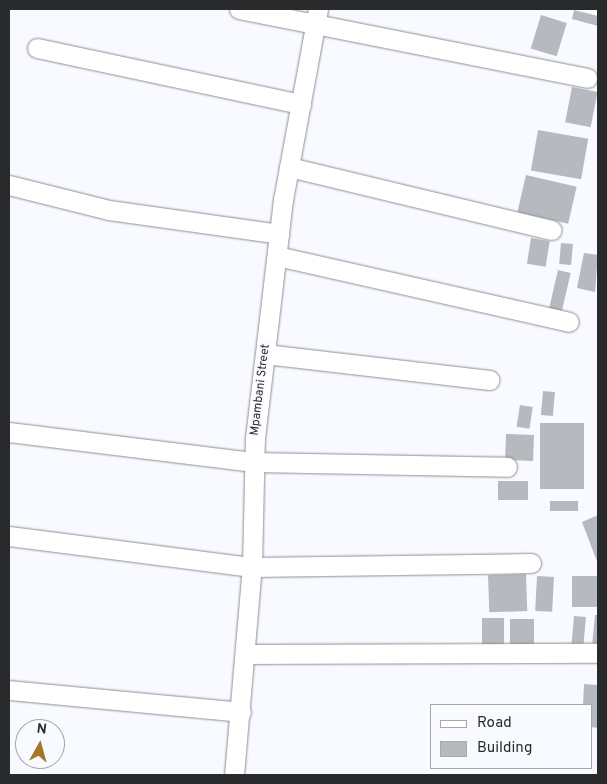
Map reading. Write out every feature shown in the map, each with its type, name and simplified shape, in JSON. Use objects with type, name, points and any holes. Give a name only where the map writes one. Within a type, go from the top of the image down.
[{"type":"street","points":[[239,9],[316,17],[587,78]]},
{"type":"street","name":"Mpambani Street","points":[[234,775],[246,654],[252,567],[254,462],[265,354],[279,234],[316,17]]},
{"type":"street","points":[[37,48],[301,104]]},
{"type":"street","points":[[290,167],[552,230]]},
{"type":"street","points":[[9,185],[108,210],[279,234]]},
{"type":"street","points":[[277,256],[569,322]]},
{"type":"street","points":[[265,354],[489,380]]},
{"type":"street","points":[[9,432],[254,462],[507,467]]},
{"type":"street","points":[[9,536],[252,567],[531,563]]},
{"type":"street","points":[[246,654],[598,653]]},
{"type":"street","points":[[9,690],[241,712]]},
{"type":"building","points":[[574,10],[598,16],[598,26],[572,19]]},
{"type":"building","points":[[541,15],[567,23],[557,56],[531,48]]},
{"type":"building","points":[[572,87],[598,92],[591,127],[565,122]]},
{"type":"building","points":[[538,130],[588,139],[581,179],[531,170]]},
{"type":"building","points":[[526,175],[577,187],[568,224],[517,212]]},
{"type":"building","points":[[531,238],[550,241],[546,267],[527,264]]},
{"type":"building","points":[[561,243],[573,244],[571,265],[559,264]]},
{"type":"building","points":[[584,253],[598,255],[595,292],[577,288]]},
{"type":"building","points":[[558,270],[571,273],[562,311],[549,308]]},
{"type":"building","points":[[543,391],[555,392],[553,416],[541,415]]},
{"type":"building","points":[[520,405],[533,407],[529,429],[517,427]]},
{"type":"building","points":[[540,423],[584,423],[584,489],[540,489]]},
{"type":"building","points":[[506,434],[534,435],[533,461],[505,460]]},
{"type":"building","points":[[498,481],[528,481],[528,500],[498,500]]},
{"type":"building","points":[[550,501],[578,501],[578,511],[550,511]]},
{"type":"building","points":[[598,515],[598,564],[582,522]]},
{"type":"building","points":[[526,574],[527,611],[489,612],[488,575]]},
{"type":"building","points":[[537,576],[554,577],[552,612],[535,611]]},
{"type":"building","points":[[572,576],[598,576],[598,607],[572,607]]},
{"type":"building","points":[[595,615],[598,615],[598,646],[592,646]]},
{"type":"building","points":[[574,616],[586,617],[583,647],[571,646]]},
{"type":"building","points":[[482,618],[504,618],[504,648],[482,648]]},
{"type":"building","points":[[510,619],[534,619],[534,644],[510,644]]},
{"type":"building","points":[[584,684],[598,685],[598,728],[592,727],[592,704],[583,704]]}]
